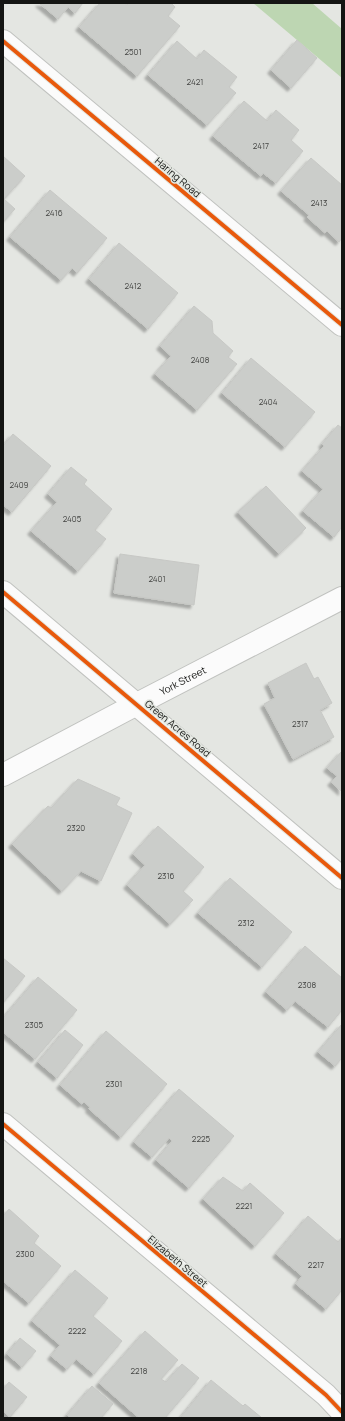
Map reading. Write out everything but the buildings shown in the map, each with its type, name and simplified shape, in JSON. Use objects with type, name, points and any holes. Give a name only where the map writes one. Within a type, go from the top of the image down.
[{"type":"street","name":"Haring Road","points":[[3,41],[342,325]]},
{"type":"street","name":"Green Acres Road","points":[[3,592],[342,878]]},
{"type":"street","name":"York Street","points":[[3,775],[342,598]]},
{"type":"street","name":"Elizabeth Street","points":[[3,1124],[326,1395],[342,1412]]},
{"type":"green space","points":[[253,3],[312,3],[342,29],[342,78]]},
{"type":"cycle path","points":[[3,41],[342,325]]},
{"type":"cycle path","points":[[3,592],[342,878]]},
{"type":"cycle path","points":[[3,1124],[326,1395],[342,1412]]}]
